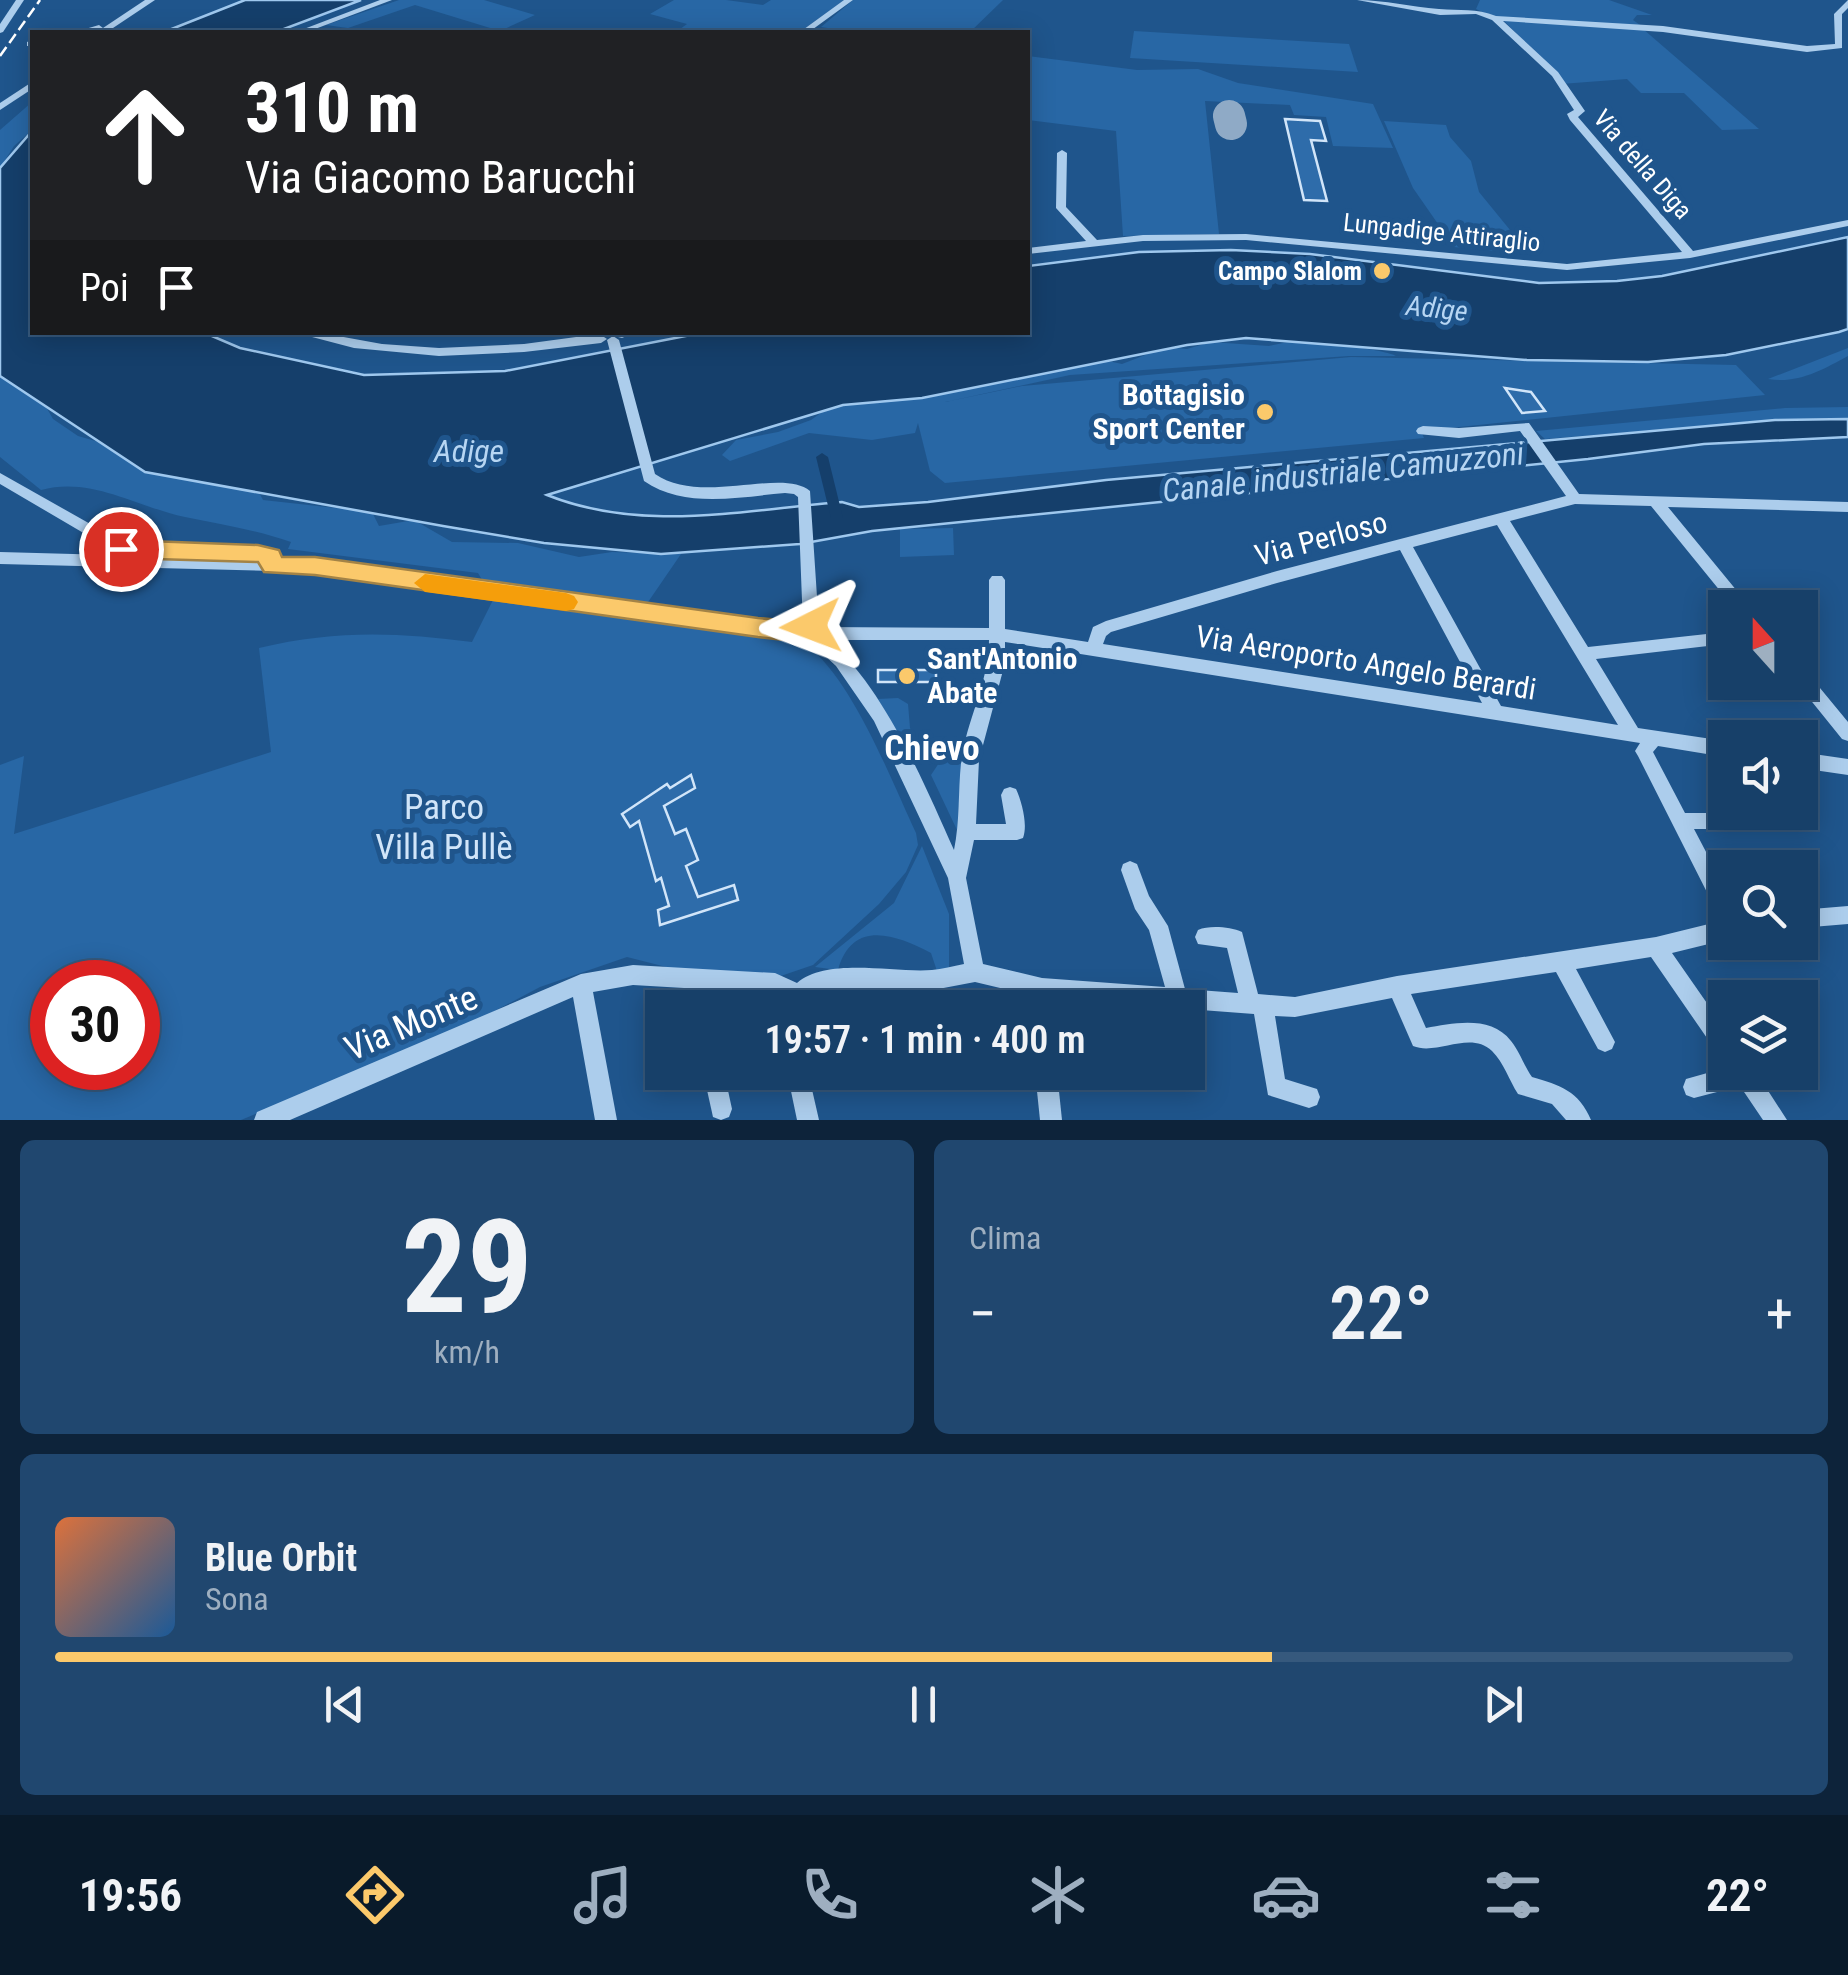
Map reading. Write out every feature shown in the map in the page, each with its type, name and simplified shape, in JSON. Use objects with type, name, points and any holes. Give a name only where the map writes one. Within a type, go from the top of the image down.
[{"type":"street","points":[[0,30],[20,0]]},
{"type":"street","points":[[103,30],[130,6],[128,0]]},
{"type":"street","points":[[103,30],[151,0]]},
{"type":"street","points":[[306,30],[388,0]]},
{"type":"street","points":[[807,30],[849,0]]},
{"type":"street","points":[[1361,0],[1440,12],[1477,11],[1495,18],[1663,29],[1807,49],[1839,46],[1838,14],[1848,4]]},
{"type":"street","name":"Via della Diga","points":[[1495,18],[1554,74],[1580,110],[1572,114],[1573,118],[1690,255]]},
{"type":"street","points":[[0,107],[30,86]]},
{"type":"street","points":[[1062,153],[1061,208],[1093,242]]},
{"type":"street","name":"Lungadige Attiraglio","points":[[1030,251],[1093,242],[1246,236],[1567,267],[1690,255],[1848,223]]},
{"type":"street","points":[[310,335],[419,352],[525,348],[613,336],[648,478],[666,489],[682,492],[798,489],[806,503],[811,633],[842,662],[880,716],[957,878],[975,972]]},
{"type":"street","points":[[1424,432],[1528,430],[1575,499]]},
{"type":"street","points":[[0,478],[121,549],[258,553],[271,556],[272,566]]},
{"type":"street","name":"Via Perloso","points":[[1093,649],[1099,632],[1106,627],[1277,577],[1575,499],[1848,507]]},
{"type":"street","points":[[1655,501],[1728,590]]},
{"type":"street","points":[[1501,519],[1633,734]]},
{"type":"street","points":[[1405,546],[1495,711]]},
{"type":"street","name":"Via Aeroporto Angelo Berardi","points":[[0,558],[315,566],[811,633],[998,634],[1708,746]]},
{"type":"street","points":[[957,878],[968,832],[970,760],[997,663],[996,580]]},
{"type":"street","points":[[1586,654],[1708,640]]},
{"type":"street","points":[[1818,698],[1848,734]]},
{"type":"street","points":[[1654,738],[1644,751],[1708,875]]},
{"type":"street","points":[[1818,763],[1848,767]]},
{"type":"street","points":[[968,832],[1017,832],[1010,796]]},
{"type":"street","points":[[1680,821],[1708,821]]},
{"type":"street","points":[[1130,870],[1142,902],[1158,926],[1176,990]]},
{"type":"street","points":[[1818,918],[1848,915]]},
{"type":"street","points":[[1205,1001],[1295,1007],[1397,986],[1656,947],[1708,934]]},
{"type":"street","points":[[1205,937],[1236,939],[1276,1086],[1309,1097]]},
{"type":"street","points":[[1656,947],[1708,1022]]},
{"type":"street","points":[[1561,961],[1604,1042]]},
{"type":"street","points":[[806,990],[812,982],[824,979],[934,980],[975,972],[1022,990]]},
{"type":"street","name":"Via Monte","points":[[265,1120],[582,984],[633,975],[775,983],[784,990]]},
{"type":"street","points":[[693,981],[695,990]]},
{"type":"street","points":[[582,984],[606,1120]]},
{"type":"street","points":[[1397,986],[1420,1039],[1474,1032],[1492,1038],[1503,1045],[1526,1086],[1558,1095],[1580,1120]]},
{"type":"street","points":[[1694,1088],[1708,1084]]},
{"type":"street","points":[[717,1090],[722,1109]]},
{"type":"street","points":[[801,1090],[808,1120]]},
{"type":"street","points":[[1048,1090],[1051,1120]]},
{"type":"street","points":[[1755,1090],[1776,1120]]},
{"type":"green space","points":[[399,0],[484,0],[535,15],[497,30],[415,5],[348,28],[326,25]]},
{"type":"green space","points":[[674,0],[763,5],[771,0],[844,0],[803,30],[679,30],[687,24],[650,14]]},
{"type":"green space","points":[[853,0],[1003,0],[972,30],[821,27]]},
{"type":"green space","points":[[1480,0],[1609,0],[1652,15],[1637,15],[1633,20],[1643,27],[1493,17],[1476,9]]},
{"type":"green space","points":[[1503,20],[1643,29],[1759,129],[1722,130],[1684,93],[1641,93],[1627,79],[1561,84],[1557,74]]},
{"type":"green space","points":[[1134,31],[1349,44],[1358,72],[1130,58]]},
{"type":"green space","points":[[1030,56],[1137,70],[1198,69],[1238,83],[1373,104],[1393,148],[1333,146],[1326,117],[1294,115],[1290,105],[1205,101],[1219,234],[1123,236],[1116,131],[1030,120]]},
{"type":"green space","points":[[30,104],[30,132],[14,146],[0,168],[0,130]]},
{"type":"green space","points":[[1384,121],[1446,125],[1450,137],[1471,161],[1479,192],[1519,241],[1539,255],[1454,247],[1413,188]]},
{"type":"green space","name":"Bottagisio Sport Center","points":[[1297,340],[1396,356],[1349,356],[1070,375],[945,402],[1022,386],[1351,357],[1736,365],[1765,395],[1421,431],[1424,438],[945,483],[930,471],[918,423],[915,433],[872,440],[809,433],[730,461],[722,455],[736,440],[778,432],[811,420],[825,410],[876,398],[920,399],[1090,357],[1122,364],[1166,347],[1187,349],[1211,342],[1269,346]]},
{"type":"green space","points":[[1848,348],[1848,356],[1810,375],[1768,379]]},
{"type":"green space","points":[[0,364],[37,391],[53,419],[78,436],[256,487],[263,500],[372,512],[379,526],[414,520],[452,542],[518,543],[579,557],[612,552],[681,554],[646,605],[484,583],[478,573],[288,549],[291,542],[167,512],[114,494],[78,487],[41,490],[0,457]]},
{"type":"green space","points":[[1848,407],[1848,419],[1775,420],[1545,439],[1536,431],[1785,408]]},
{"type":"green space","points":[[953,528],[954,555],[900,557],[900,529]]},
{"type":"green space","name":"Parco Villa Pullè","points":[[493,600],[777,634],[803,643],[823,660],[855,706],[916,833],[918,845],[906,872],[879,904],[813,965],[772,979],[686,972],[627,957],[540,987],[470,1024],[241,1120],[0,1120],[0,765],[24,756],[14,834],[271,752],[259,648],[365,634],[472,642]]},
{"type":"green space","points":[[898,698],[908,704],[910,728],[917,743],[942,746],[926,765],[913,762],[878,699]]},
{"type":"green space","points":[[958,743],[963,753],[957,830],[931,775],[951,745]]},
{"type":"green space","points":[[922,846],[949,914],[949,972],[937,971],[931,953],[903,940],[876,935],[853,943],[838,970],[815,967],[894,903]]},
{"type":"water","points":[[245,0],[361,0],[281,30],[169,30]]},
{"type":"water","name":"Adige","points":[[30,133],[30,335],[210,335],[240,348],[364,375],[505,371],[691,335],[1030,335],[1030,266],[1139,252],[1231,250],[1310,254],[1539,283],[1662,276],[1848,237],[1848,329],[1839,332],[1726,355],[1648,362],[1527,360],[1246,338],[1187,345],[922,398],[843,405],[547,495],[619,513],[693,516],[842,502],[859,507],[928,502],[1106,480],[1775,420],[1848,419],[1848,437],[1704,444],[872,531],[800,544],[661,554],[544,543],[145,472],[0,376],[0,168]]},
{"type":"building","points":[[1285,119],[1320,121],[1326,141],[1311,140],[1327,201],[1304,200]]},
{"type":"building","points":[[1505,388],[1531,392],[1545,411],[1522,413]]},
{"type":"building","name":"Sant'Antonio Abate","points":[[878,670],[936,670],[936,682],[878,682]]},
{"type":"building","points":[[691,775],[695,788],[664,806],[675,834],[686,829],[698,860],[686,866],[698,897],[734,885],[738,900],[660,925],[658,910],[669,906],[661,878],[656,881],[639,821],[630,827],[622,814],[667,784],[670,788]]},
{"type":"waterway","name":"Canale industriale Camuzzoni","points":[[822,457],[837,518]]},
{"type":"taxiway","points":[[1229,116],[1231,124]]},
{"type":"railway","points":[[0,56],[40,0]]},
{"type":"slow traffic","points":[[425,583],[566,602]]},
{"type":"place","name":"Campo Slalom","points":[[1382,271]]},
{"type":"place","name":"Bottagisio Sport Center","points":[[1265,412]]},
{"type":"place","name":"Sant'Antonio Abate","points":[[907,676]]},
{"type":"district","name":"Chievo","points":[[932,748]]},
{"type":"route","points":[[121,549],[258,553],[271,556],[272,566],[315,566],[758,628],[811,633],[811,626]]}]
